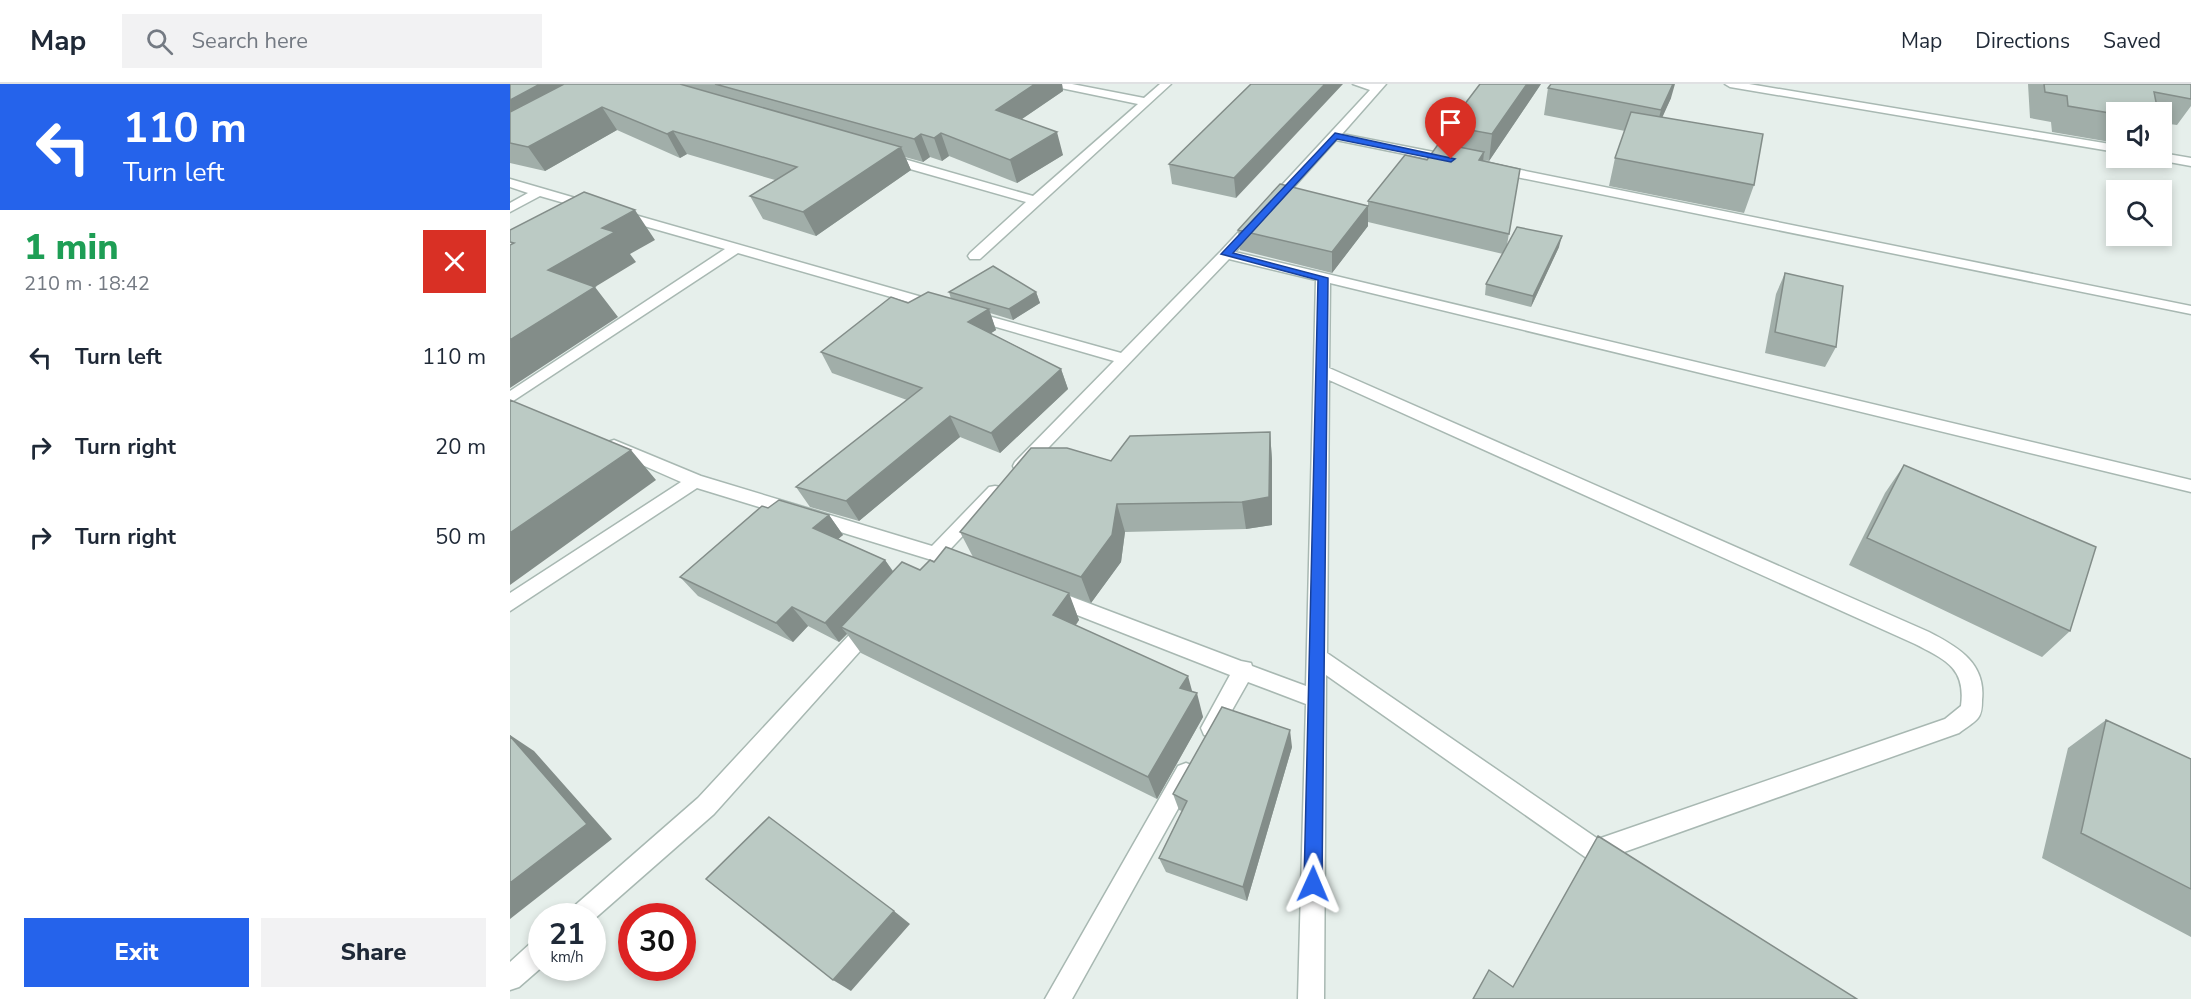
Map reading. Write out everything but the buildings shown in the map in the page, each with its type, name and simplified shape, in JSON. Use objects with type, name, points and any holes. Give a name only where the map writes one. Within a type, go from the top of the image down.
[{"type":"street","points":[[1056,84],[1146,102]]},
{"type":"street","points":[[975,256],[1166,84]]},
{"type":"street","points":[[1358,84],[1379,86]]},
{"type":"street","points":[[1730,84],[2106,147]]},
{"type":"street","points":[[1817,98],[1820,84]]},
{"type":"street","points":[[920,571],[1226,254],[1379,86]]},
{"type":"street","points":[[1335,136],[1464,162]]},
{"type":"street","points":[[877,156],[1035,201]]},
{"type":"street","points":[[2172,159],[2191,162]]},
{"type":"street","points":[[1488,167],[2191,310]]},
{"type":"street","points":[[510,183],[1125,359]]},
{"type":"street","points":[[510,208],[539,192]]},
{"type":"street","points":[[514,401],[736,248]]},
{"type":"street","points":[[1226,254],[2191,486]]},
{"type":"street","points":[[1311,999],[1323,278]]},
{"type":"street","points":[[1322,371],[1922,638],[1943,649],[1966,666],[1975,690],[1971,711],[1952,726],[1596,851]]},
{"type":"street","points":[[597,438],[695,481],[957,562]]},
{"type":"street","points":[[510,603],[695,481]]},
{"type":"street","points":[[1034,591],[1244,669],[1316,699]]},
{"type":"street","points":[[595,903],[706,806],[888,606]]},
{"type":"street","points":[[1317,657],[1596,851],[1626,869]]},
{"type":"street","points":[[1058,999],[1244,669]]},
{"type":"street","points":[[510,978],[528,962]]},
{"type":"route","points":[[1313,884],[1323,278],[1226,254],[1335,136],[1451,159]]}]
